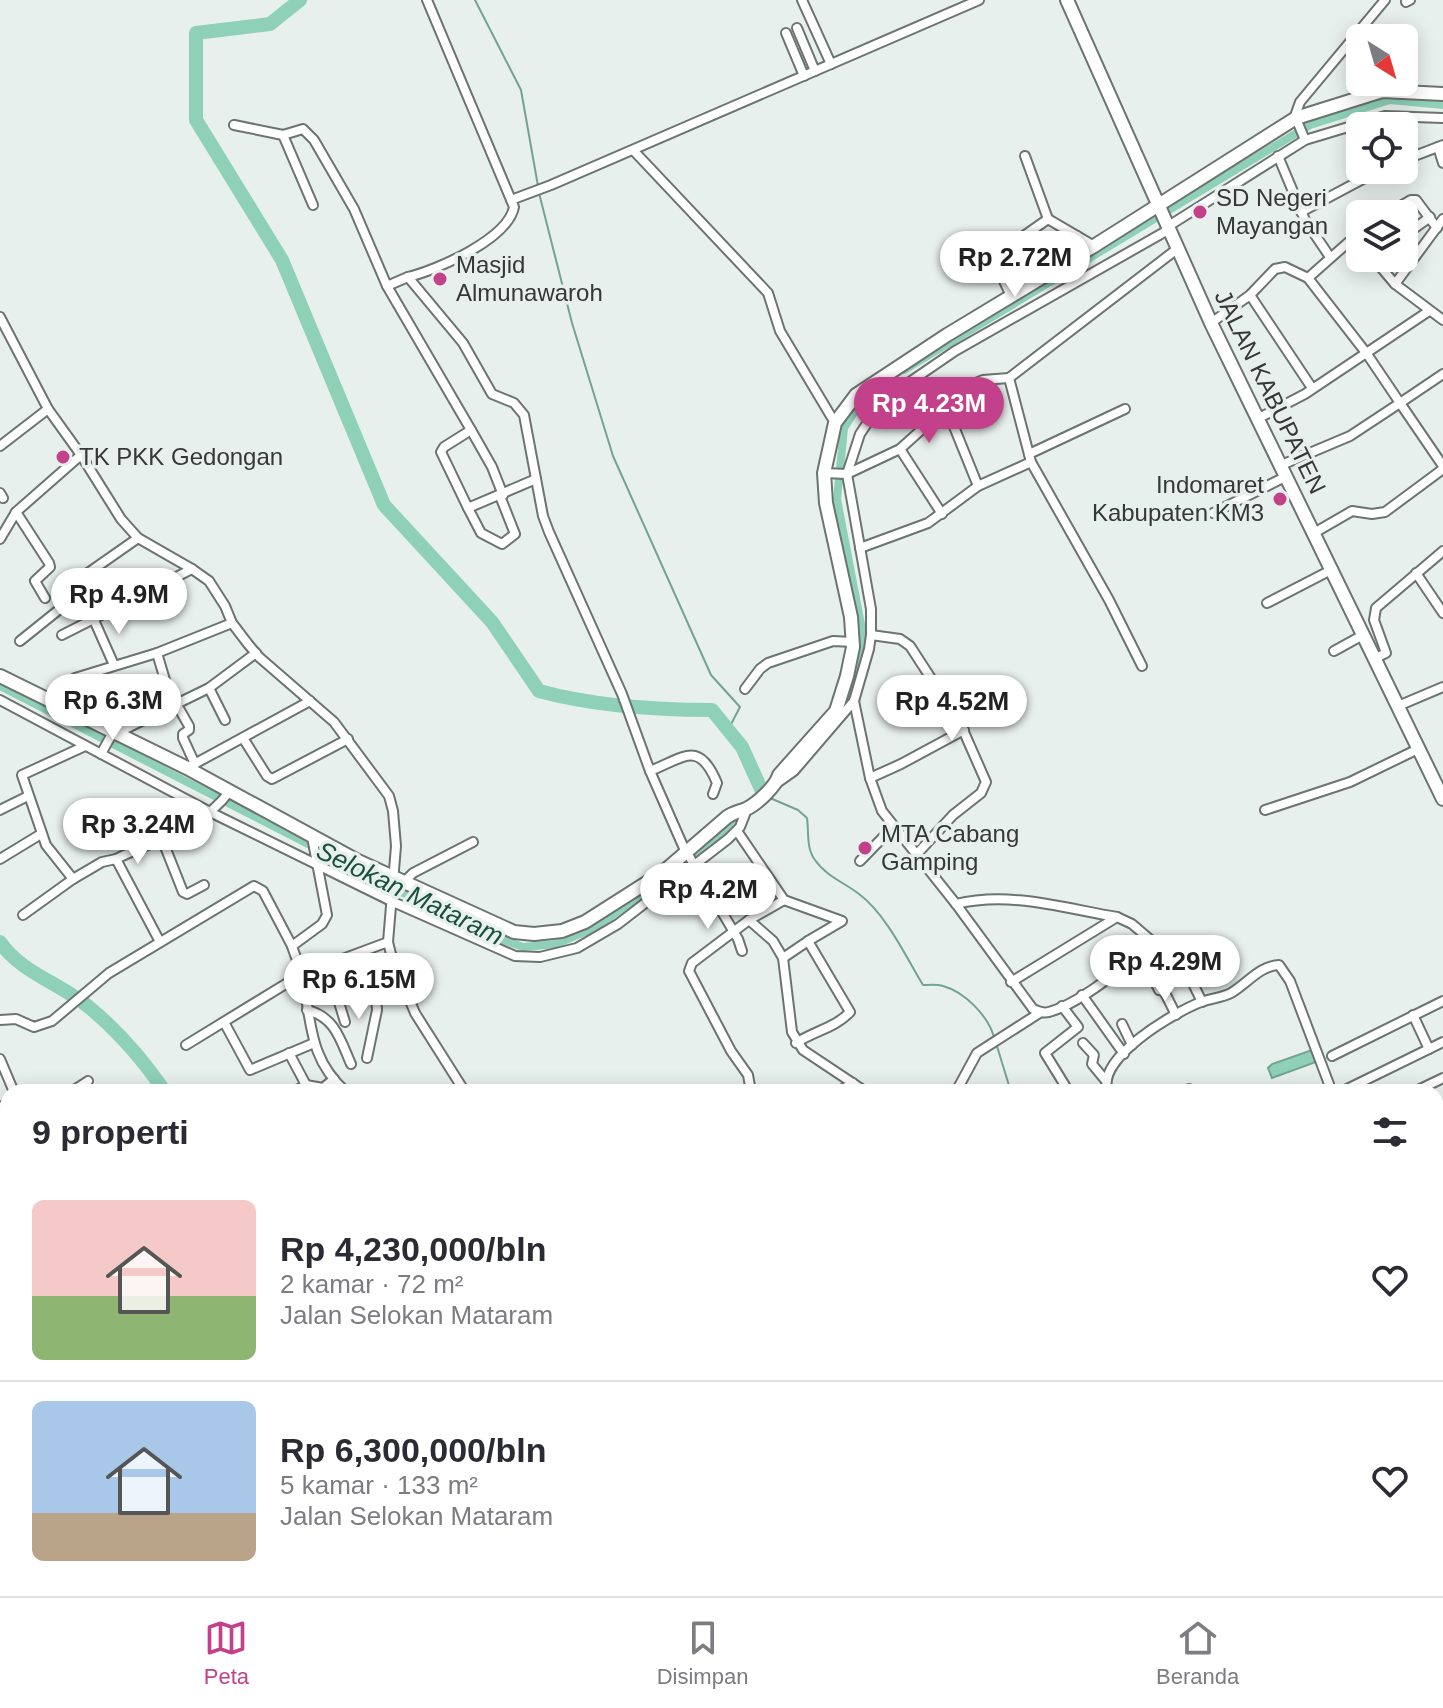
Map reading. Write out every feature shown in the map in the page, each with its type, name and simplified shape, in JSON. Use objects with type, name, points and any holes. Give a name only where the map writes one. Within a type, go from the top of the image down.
[{"type":"street","points":[[387,286],[439,267],[493,235],[512,214],[514,207],[427,0]]},
{"type":"street","points":[[802,0],[831,64]]},
{"type":"street","points":[[511,200],[979,0]]},
{"type":"street","name":"JALAN KABUPATEN","points":[[1067,0],[1211,323],[1443,799]]},
{"type":"street","points":[[1304,138],[1297,121],[1296,110],[1300,102],[1385,0]]},
{"type":"street","points":[[797,28],[815,71]]},
{"type":"street","points":[[786,33],[804,76]]},
{"type":"street","points":[[835,423],[864,387],[1297,121],[1382,91],[1443,94]]},
{"type":"street","points":[[1153,942],[1082,995],[1050,1012],[1033,1009],[956,904],[882,811],[870,778],[854,701],[859,647],[826,503],[835,473],[882,401],[955,351],[1167,228],[1304,138],[1385,116],[1443,118]]},
{"type":"street","points":[[234,125],[283,135],[303,129],[314,140],[354,209],[387,286],[471,430],[492,467],[515,534],[502,544],[481,533],[441,452],[471,430]]},
{"type":"street","points":[[283,135],[313,205]]},
{"type":"street","points":[[1418,155],[1440,146],[1443,163]]},
{"type":"street","points":[[0,700],[316,862],[503,952],[524,957],[567,953],[602,935],[737,831],[749,807],[777,781],[836,711],[859,647],[871,635],[871,609],[860,548],[835,473],[835,423],[780,331],[768,293],[633,150]]},
{"type":"street","points":[[1025,156],[1048,219],[1094,246]]},
{"type":"street","points":[[1278,156],[1301,212],[1330,257]]},
{"type":"street","points":[[1301,212],[1354,184]]},
{"type":"street","points":[[1418,202],[1437,228]]},
{"type":"street","points":[[1418,226],[1430,217]]},
{"type":"street","points":[[1008,247],[1048,219]]},
{"type":"street","points":[[1395,284],[1443,219]]},
{"type":"street","points":[[1011,296],[1004,281],[1007,269],[1077,236]]},
{"type":"street","points":[[1308,278],[1346,246]]},
{"type":"street","points":[[835,473],[900,449],[920,431],[942,397],[993,377],[1009,378],[1177,249]]},
{"type":"street","points":[[1211,323],[1250,295],[1275,269],[1285,267],[1308,278],[1367,354],[1443,468],[1385,512],[1352,511],[1314,533]]},
{"type":"street","points":[[1385,272],[1395,284],[1443,320]]},
{"type":"street","points":[[408,277],[463,343],[490,392],[496,398],[514,403],[524,415],[543,516],[549,532],[622,694],[650,771],[688,854],[742,951]]},
{"type":"street","points":[[1250,295],[1312,388]]},
{"type":"street","points":[[1257,419],[1367,354],[1429,311]]},
{"type":"street","points":[[0,317],[48,409],[121,519],[138,538],[192,569],[212,585],[232,623],[256,653],[334,722],[389,796],[395,827],[397,880],[391,898],[388,942],[398,978],[415,1013],[460,1084]]},
{"type":"street","points":[[1213,513],[1350,436],[1443,374]]},
{"type":"street","points":[[1009,378],[1030,458],[1103,588],[1142,666]]},
{"type":"street","points":[[942,397],[978,486]]},
{"type":"street","points":[[0,446],[48,409]]},
{"type":"street","points":[[860,548],[908,531],[942,514],[978,486],[1125,409]]},
{"type":"street","points":[[900,449],[942,514]]},
{"type":"street","points":[[0,539],[16,512],[81,455]]},
{"type":"street","points":[[468,508],[536,479]]},
{"type":"street","points":[[16,512],[49,563],[50,567],[35,581],[45,598]]},
{"type":"street","points":[[20,641],[81,592],[78,580],[138,538]]},
{"type":"street","points":[[1374,659],[1386,653],[1374,620],[1376,608],[1443,551]]},
{"type":"street","points":[[62,635],[192,569]]},
{"type":"street","points":[[1267,603],[1333,569]]},
{"type":"street","points":[[1416,573],[1443,613]]},
{"type":"street","points":[[94,620],[114,665]]},
{"type":"street","points":[[47,699],[75,678],[157,653],[232,623]]},
{"type":"street","points":[[871,635],[900,639],[909,644],[964,730],[985,777],[985,787],[978,797],[953,815],[916,855]]},
{"type":"street","points":[[1334,651],[1363,635]]},
{"type":"street","points":[[745,689],[760,669],[775,659],[833,641],[859,647]]},
{"type":"street","points":[[157,653],[175,706],[189,726],[183,738],[191,766]]},
{"type":"street","points":[[102,752],[114,734],[209,688],[256,653]]},
{"type":"street","points":[[0,676],[114,734],[191,766],[227,795],[312,840],[514,932],[549,932],[569,929],[585,922],[688,854],[732,813],[749,807]]},
{"type":"street","points":[[1398,706],[1443,687]]},
{"type":"street","points":[[209,688],[225,720]]},
{"type":"street","points":[[191,766],[310,701]]},
{"type":"street","points":[[777,781],[794,771],[854,701]]},
{"type":"street","points":[[870,778],[964,730]]},
{"type":"street","points":[[243,738],[272,779],[348,739]]},
{"type":"street","points":[[73,879],[50,852],[41,834],[22,775],[85,746]]},
{"type":"street","points":[[1265,810],[1336,788],[1418,749]]},
{"type":"street","points":[[650,771],[689,756],[703,758],[708,762],[717,783],[713,794]]},
{"type":"street","points":[[23,915],[102,862],[162,839],[214,811],[227,795]]},
{"type":"street","points":[[0,810],[28,796]]},
{"type":"street","points":[[860,861],[893,827]]},
{"type":"street","points":[[737,831],[784,900],[842,921],[783,958]]},
{"type":"street","points":[[0,859],[41,834]]},
{"type":"street","points":[[162,839],[183,892],[187,894],[204,885]]},
{"type":"street","points":[[292,946],[322,924],[327,915],[312,840]]},
{"type":"street","points":[[397,880],[473,842]]},
{"type":"street","points":[[116,859],[160,942]]},
{"type":"street","points":[[0,1020],[16,1019],[34,1027],[43,1026],[109,973],[254,886],[263,891],[292,946],[302,974],[314,1043],[320,1060],[338,1084]]},
{"type":"street","points":[[956,904],[985,899],[1017,899],[1117,917],[1132,924],[1182,961],[1202,1002]]},
{"type":"street","points":[[750,1084],[748,1075],[731,1051],[689,971],[692,963],[733,930],[784,900]]},
{"type":"street","points":[[1011,982],[1117,917]]},
{"type":"street","points":[[749,920],[773,941],[783,958],[796,1043],[853,1083]]},
{"type":"street","points":[[796,1043],[850,1012],[808,941]]},
{"type":"street","points":[[186,1045],[302,974],[388,942]]},
{"type":"street","points":[[1136,956],[1148,968],[1159,990],[1164,991],[1176,1015]]},
{"type":"street","points":[[327,963],[345,1022]]},
{"type":"street","points":[[1107,1084],[1110,1070],[1148,1031],[1202,1002],[1229,994],[1264,968],[1279,965],[1290,981],[1329,1084]]},
{"type":"street","points":[[338,997],[398,978]]},
{"type":"street","points":[[367,1058],[377,1010],[375,985]]},
{"type":"street","points":[[1082,995],[1124,1054]]},
{"type":"street","points":[[1332,1056],[1443,1001]]},
{"type":"street","points":[[1062,1006],[1078,1027],[1045,1053],[1064,1084]]},
{"type":"street","points":[[307,1010],[325,1016],[351,1064]]},
{"type":"street","points":[[960,1084],[972,1059],[989,1043],[1041,1012]]},
{"type":"street","points":[[1413,1015],[1429,1049]]},
{"type":"street","points":[[224,1022],[250,1070],[314,1043]]},
{"type":"street","points":[[1122,1024],[1132,1045]]},
{"type":"street","points":[[1357,1084],[1443,1042]]},
{"type":"street","points":[[1083,1043],[1094,1055],[1092,1064],[1103,1084]]},
{"type":"street","points":[[289,1053],[305,1084]]},
{"type":"street","points":[[0,1059],[11,1084]]},
{"type":"street","points":[[328,1084],[334,1079]]},
{"type":"street","points":[[83,1084],[88,1081]]},
{"type":"shaded area","points":[[1312,1050],[1316,1062],[1272,1078],[1268,1068],[1272,1064]]},
{"type":"waterway","points":[[300,0],[270,24],[196,33],[196,120],[282,260],[384,505],[492,622],[539,691],[624,706],[712,710],[742,747],[762,791]]},
{"type":"waterway","points":[[475,0],[521,90],[538,186]]},
{"type":"waterway","name":"Selokan Mataram","points":[[904,370],[1310,125],[1390,100],[1443,105]]},
{"type":"waterway","points":[[539,193],[572,323],[613,456],[711,675],[740,707],[728,730]]},
{"type":"waterway","name":"Selokan Mataram","points":[[841,709],[854,679],[863,635],[837,499],[844,428],[860,403],[882,383]]},
{"type":"waterway","name":"Selokan Mataram","points":[[0,686],[417,900],[523,947],[556,944],[594,928],[701,853],[737,815]]},
{"type":"waterway","points":[[770,798],[798,810],[807,818],[809,845],[819,866],[859,894],[878,913],[923,985],[943,986],[967,999],[987,1021],[994,1037]]},
{"type":"waterway","points":[[0,942],[19,962],[101,1017],[159,1084]]},
{"type":"waterway","points":[[996,1043],[1009,1084]]},
{"type":"place","name":"SD Negeri Mayangan","points":[[1200,212]]},
{"type":"place","name":"Masjid Almunawaroh","points":[[440,279]]},
{"type":"place","name":"TK PKK Gedongan","points":[[63,457]]},
{"type":"place","name":"Indomaret Kabupaten KM3","points":[[1280,499]]},
{"type":"place","name":"MTA Cabang Gamping","points":[[865,848]]}]
